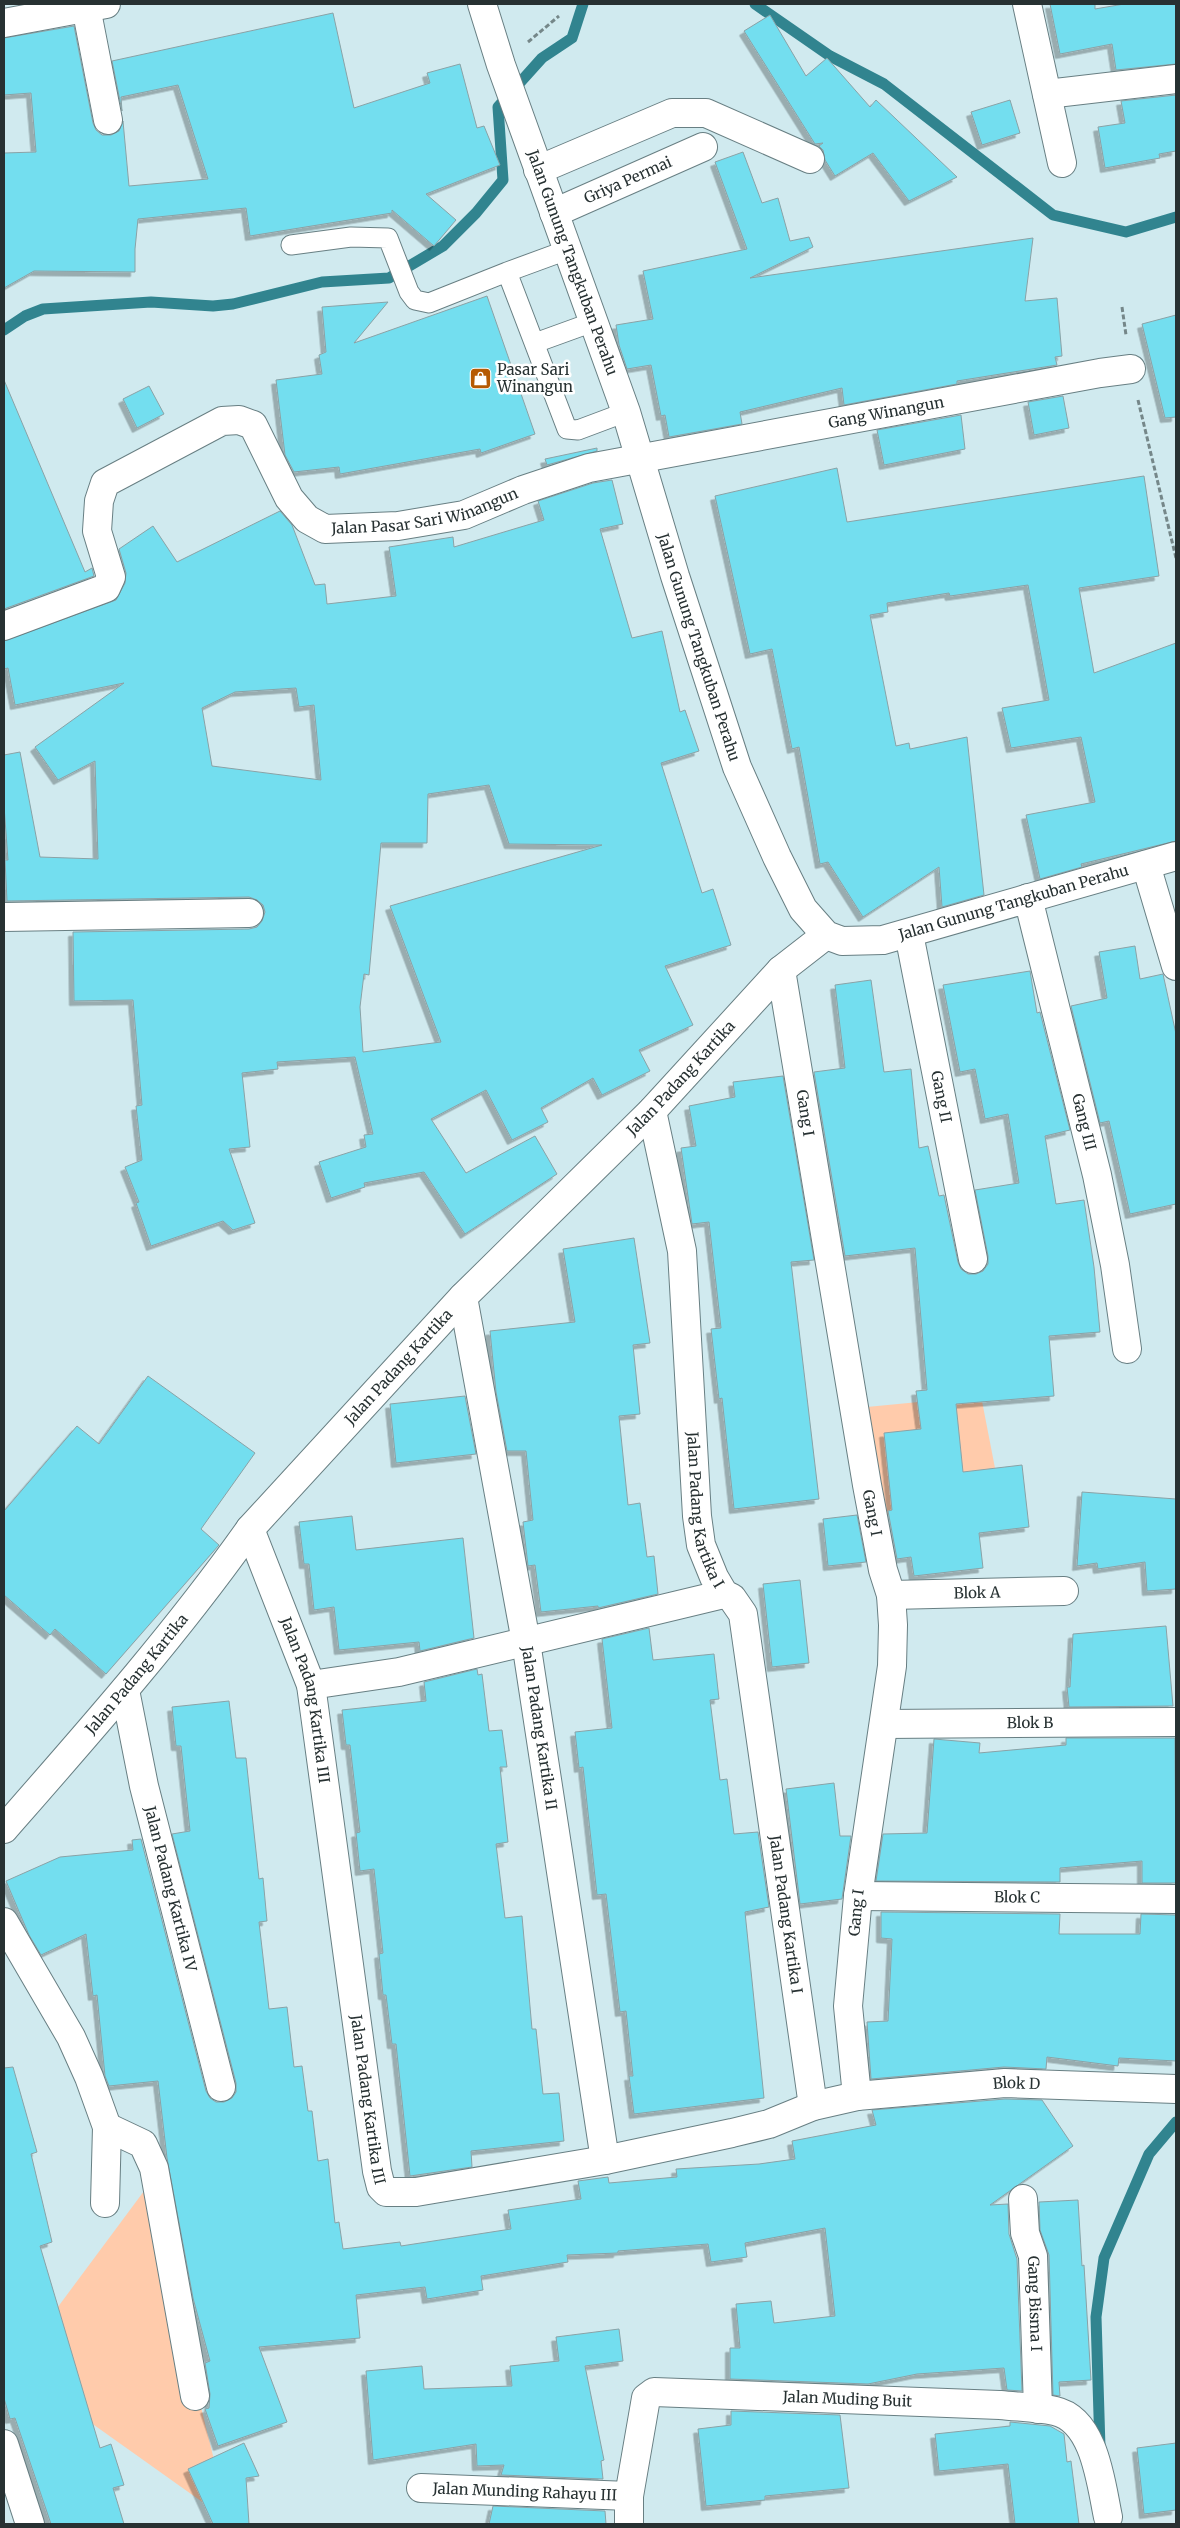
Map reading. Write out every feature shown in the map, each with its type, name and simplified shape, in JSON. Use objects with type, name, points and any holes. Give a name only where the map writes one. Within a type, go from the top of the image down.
[{"type":"street","name":"Jalan Gunung Tangkuban Perahu","points":[[482,4],[526,136],[626,412],[675,576],[737,767],[777,857],[803,909],[826,935],[842,940],[883,940],[1176,856]]},
{"type":"street","points":[[1027,4],[1062,164]]},
{"type":"street","points":[[4,23],[96,6],[108,120]]},
{"type":"street","points":[[1047,94],[1176,79]]},
{"type":"street","points":[[538,170],[672,112],[706,113],[810,159]]},
{"type":"street","name":"Griya Permai","points":[[554,213],[703,147]]},
{"type":"street","name":"Gang Winangun","points":[[641,460],[1100,373],[1131,369]]},
{"type":"street","name":"Jalan Pasar Sari Winangun","points":[[4,626],[106,588],[110,577],[97,531],[99,501],[105,483],[222,421],[240,420],[254,425],[289,498],[307,519],[325,529],[398,526],[464,515],[523,490],[590,468],[641,460]]},
{"type":"street","points":[[1146,865],[1176,966]]},
{"type":"street","name":"Gang III","points":[[1028,898],[1097,1175],[1115,1265],[1127,1349]]},
{"type":"street","points":[[4,917],[249,913]]},
{"type":"street","name":"Gang II","points":[[909,934],[974,1259]]},
{"type":"street","name":"Jalan Padang Kartika","points":[[4,1829],[125,1690],[225,1564],[250,1529],[463,1297],[652,1111],[781,970],[826,935]]},
{"type":"street","name":"Gang I","points":[[781,970],[867,1485],[883,1570],[891,1595],[892,1666],[858,1896],[848,2006],[857,2096]]},
{"type":"street","name":"Jalan Padang Kartika I","points":[[652,1111],[682,1251],[696,1516],[701,1545],[714,1577],[724,1594],[732,1598],[743,1614],[814,2106]]},
{"type":"street","name":"Jalan Padang Kartika II","points":[[463,1297],[526,1642],[605,2160]]},
{"type":"street","name":"Jalan Padang Kartika III","points":[[250,1529],[311,1685],[376,2162],[381,2187],[386,2192],[416,2192],[605,2160],[769,2124],[814,2106],[857,2096]]},
{"type":"street","name":"Blok A","points":[[891,1595],[1064,1591]]},
{"type":"street","points":[[311,1685],[399,1672],[724,1594]]},
{"type":"street","name":"Jalan Padang Kartika IV","points":[[125,1690],[144,1786],[221,2086]]},
{"type":"street","name":"Blok B","points":[[884,1724],[1176,1722]]},
{"type":"street","name":"Blok C","points":[[858,1896],[1176,1899]]},
{"type":"street","points":[[4,1922],[71,2037],[108,2127],[105,2203]]},
{"type":"street","name":"Blok D","points":[[857,2096],[1005,2083],[1176,2089]]},
{"type":"street","points":[[108,2127],[143,2144],[154,2168],[194,2396]]},
{"type":"street","name":"Gang Bisma I","points":[[1023,2200],[1025,2233],[1033,2256],[1038,2409]]},
{"type":"street","name":"Jalan Muding Buit","points":[[629,2524],[629,2496],[646,2398],[654,2392],[1000,2405],[1056,2411],[1072,2421],[1087,2438],[1096,2463],[1108,2517]]},
{"type":"street","points":[[4,2444],[30,2524]]},
{"type":"street","name":"Jalan Munding Rahayu III","points":[[421,2488],[629,2496]]},
{"type":"lane","points":[[291,246],[351,238],[383,237],[391,242],[409,292],[416,300],[429,303],[567,250]]},
{"type":"lane","points":[[507,272],[567,429],[578,430],[626,412]]},
{"type":"lane","points":[[535,343],[593,322]]},
{"type":"path","points":[[1122,307],[1131,369],[1176,558]]},
{"type":"shaded area","points":[[981,1396],[1001,1499],[872,1517],[846,1409]]},
{"type":"shaded area","points":[[147,2187],[229,2521],[80,2415],[46,2323]]},
{"type":"building","points":[[1050,4],[1095,4],[1095,9],[1124,4],[1176,4],[1176,64],[1116,70],[1112,44],[1060,54]]},
{"type":"building","points":[[333,13],[354,108],[430,83],[427,73],[460,64],[477,128],[484,126],[500,165],[426,194],[456,220],[434,246],[392,210],[392,213],[250,236],[246,208],[138,219],[135,272],[34,271],[4,288],[4,153],[36,152],[31,93],[4,95],[4,38],[74,26],[96,130],[102,135],[111,135],[119,131],[123,121],[129,186],[208,179],[178,85],[121,97],[122,111],[112,61]]},
{"type":"building","points":[[770,15],[806,76],[827,58],[870,107],[876,100],[957,177],[909,201],[873,153],[835,176],[825,160],[823,150],[819,146],[823,143],[815,144],[744,31]]},
{"type":"building","points":[[1176,95],[1176,151],[1159,154],[1160,158],[1105,168],[1098,127],[1125,123],[1121,101]]},
{"type":"building","points":[[1010,100],[1020,133],[982,145],[971,112]]},
{"type":"building","points":[[743,152],[762,203],[778,198],[790,241],[809,237],[813,247],[750,278],[1033,238],[1025,301],[1057,298],[1062,356],[1055,357],[1057,365],[957,381],[957,384],[844,405],[842,388],[740,412],[742,424],[669,437],[665,415],[661,416],[651,365],[627,369],[619,345],[616,325],[653,319],[643,271],[747,249],[715,162]]},
{"type":"building","points":[[487,296],[535,434],[481,453],[480,449],[340,474],[339,467],[294,472],[285,455],[276,380],[322,374],[319,355],[326,352],[322,307],[388,302],[354,343]]},
{"type":"building","points":[[1176,315],[1176,417],[1165,418],[1142,324]]},
{"type":"building","points":[[4,380],[85,572],[92,568],[94,576],[4,609]]},
{"type":"building","points":[[149,386],[164,414],[137,428],[123,399]]},
{"type":"building","points":[[1063,396],[1069,428],[1034,435],[1028,402]]},
{"type":"building","points":[[961,415],[965,449],[884,465],[877,430]]},
{"type":"building","points":[[597,448],[597,451],[547,465],[545,459]]},
{"type":"building","points":[[837,468],[847,522],[1144,476],[1159,576],[1079,588],[1094,673],[1176,643],[1176,841],[1081,864],[1082,867],[1040,879],[1026,815],[1095,802],[1081,737],[1011,748],[1002,708],[1049,700],[1028,585],[950,596],[949,593],[887,603],[888,612],[870,615],[896,746],[909,743],[910,749],[967,737],[984,895],[942,907],[939,867],[863,917],[828,862],[820,864],[799,747],[792,749],[772,649],[750,654],[715,496]]},
{"type":"building","points":[[612,480],[623,524],[600,529],[632,638],[662,631],[680,712],[685,710],[699,751],[661,763],[702,893],[713,889],[731,945],[665,966],[693,1025],[639,1050],[650,1071],[602,1095],[593,1078],[541,1108],[548,1122],[512,1140],[486,1090],[431,1119],[466,1173],[535,1136],[557,1174],[465,1234],[424,1172],[364,1183],[365,1187],[331,1198],[319,1162],[366,1147],[364,1135],[373,1134],[355,1057],[277,1062],[278,1069],[242,1073],[250,1147],[229,1149],[255,1223],[233,1230],[223,1221],[151,1246],[136,1203],[139,1202],[125,1167],[142,1160],[136,1106],[142,1105],[133,1000],[74,1001],[73,932],[249,929],[257,927],[262,921],[265,912],[263,905],[249,897],[7,901],[5,860],[8,860],[4,806],[4,755],[20,752],[40,857],[98,859],[95,761],[58,780],[35,747],[124,683],[15,705],[8,668],[4,669],[4,641],[116,600],[125,583],[126,573],[119,549],[153,526],[177,562],[280,511],[292,525],[315,585],[325,584],[327,604],[396,596],[389,547],[453,537],[454,547],[544,520],[538,501],[593,483]],"holes":[[[296,688],[299,707],[314,705],[321,780],[212,766],[202,708],[235,692]],[[489,785],[509,844],[602,845],[390,906],[441,1042],[363,1052],[360,1007],[364,974],[369,975],[381,843],[427,843],[428,794]]]},
{"type":"building","points":[[1135,946],[1140,979],[1163,974],[1176,1034],[1176,1204],[1130,1214],[1109,1121],[1100,1123],[1071,1006],[1107,998],[1099,952]]},
{"type":"building","points":[[1030,971],[1037,1013],[1040,1012],[1070,1130],[1045,1136],[1056,1204],[1084,1200],[1094,1267],[1100,1332],[1049,1336],[1054,1396],[956,1404],[963,1472],[1022,1465],[1029,1527],[979,1533],[983,1568],[914,1576],[911,1557],[897,1559],[888,1511],[892,1510],[884,1433],[921,1429],[916,1391],[927,1390],[915,1248],[845,1256],[814,1072],[845,1068],[835,985],[871,980],[884,1072],[911,1069],[919,1148],[928,1146],[939,1196],[944,1195],[958,1262],[961,1269],[968,1274],[976,1274],[983,1271],[988,1264],[988,1256],[975,1190],[1019,1183],[1008,1114],[985,1119],[975,1069],[960,1072],[943,985]]},
{"type":"building","points":[[783,1076],[814,1260],[791,1262],[819,1499],[734,1509],[722,1398],[719,1399],[711,1329],[721,1328],[709,1222],[692,1224],[681,1148],[696,1146],[689,1106],[735,1097],[733,1082]]},
{"type":"building","points":[[634,1238],[650,1343],[633,1345],[640,1414],[619,1416],[628,1505],[640,1503],[647,1557],[654,1556],[658,1594],[598,1608],[598,1606],[541,1612],[535,1565],[528,1566],[523,1522],[533,1520],[526,1451],[507,1451],[496,1392],[490,1331],[575,1322],[563,1249]]},
{"type":"building","points":[[148,1376],[255,1453],[201,1529],[219,1545],[106,1674],[55,1629],[50,1635],[4,1595],[4,1511],[77,1426],[99,1444]]},
{"type":"building","points":[[465,1396],[476,1454],[396,1463],[390,1404]]},
{"type":"building","points":[[1082,1492],[1176,1499],[1176,1589],[1147,1591],[1145,1562],[1098,1569],[1097,1563],[1077,1566]]},
{"type":"building","points":[[857,1515],[866,1562],[828,1566],[823,1519]]},
{"type":"building","points":[[352,1516],[356,1550],[463,1538],[474,1638],[420,1651],[419,1642],[339,1650],[334,1607],[314,1610],[309,1564],[304,1564],[299,1522]]},
{"type":"building","points":[[800,1580],[809,1663],[772,1667],[763,1584]]},
{"type":"building","points":[[1166,1626],[1173,1706],[1069,1707],[1067,1687],[1070,1687],[1073,1634]]},
{"type":"building","points":[[649,1628],[653,1660],[714,1654],[719,1699],[710,1700],[720,1780],[727,1779],[734,1834],[758,1832],[769,1907],[745,1912],[764,2098],[634,2114],[629,2076],[633,2076],[626,2011],[620,2012],[606,1894],[597,1895],[583,1767],[579,1768],[575,1732],[612,1728],[602,1639]]},
{"type":"building","points":[[477,1669],[478,1675],[482,1674],[489,1731],[502,1730],[507,1767],[500,1767],[508,1842],[496,1844],[505,1918],[522,1916],[532,2029],[536,2029],[543,2094],[559,2093],[564,2141],[471,2151],[472,2167],[410,2176],[396,2044],[392,2044],[386,1995],[383,1995],[379,1954],[383,1953],[374,1869],[360,1871],[356,1833],[360,1832],[350,1745],[346,1745],[342,1710],[426,1701],[424,1682]]},
{"type":"building","points":[[229,1701],[236,1758],[246,1758],[259,1879],[263,1878],[267,1921],[259,1922],[269,2009],[287,2007],[294,2067],[302,2066],[308,2111],[312,2111],[318,2161],[328,2159],[335,2223],[339,2222],[343,2249],[400,2242],[401,2246],[511,2229],[508,2210],[581,2199],[578,2181],[608,2177],[609,2183],[677,2177],[676,2169],[759,2164],[795,2159],[792,2141],[876,2125],[872,2110],[1005,2099],[1042,2100],[1073,2146],[990,2205],[1008,2204],[1009,2234],[1017,2259],[1022,2391],[1007,2390],[1004,2368],[917,2374],[868,2384],[730,2379],[730,2348],[740,2348],[736,2304],[771,2301],[774,2323],[835,2316],[825,2228],[745,2243],[747,2257],[711,2262],[708,2244],[618,2251],[618,2253],[567,2255],[568,2262],[481,2276],[483,2290],[427,2299],[425,2287],[356,2295],[360,2338],[259,2347],[287,2422],[218,2446],[205,2409],[209,2408],[210,2394],[205,2363],[210,2361],[193,2298],[167,2158],[158,2081],[109,2086],[105,2076],[97,1995],[93,1996],[86,1934],[41,1955],[29,1935],[6,1881],[60,1857],[133,1850],[132,1840],[141,1839],[206,2091],[210,2098],[216,2102],[224,2102],[232,2098],[236,2092],[236,2083],[172,1834],[190,1831],[181,1746],[176,1746],[172,1707]]},
{"type":"building","points":[[1066,1738],[1175,1738],[1176,1883],[1142,1883],[1142,1861],[1060,1868],[1060,1882],[876,1881],[883,1834],[927,1833],[934,1739],[980,1743],[979,1753],[1066,1745]]},
{"type":"building","points":[[834,1783],[840,1836],[851,1836],[842,1899],[800,1904],[786,1789]]},
{"type":"building","points":[[881,1912],[1060,1914],[1059,1934],[1140,1934],[1141,1914],[1176,1915],[1176,2061],[1119,2058],[1118,2066],[1047,2057],[1046,2069],[1004,2067],[871,2079],[867,2022],[888,2021],[892,1939],[881,1938]]},
{"type":"building","points":[[13,2067],[37,2152],[31,2154],[52,2242],[40,2246],[100,2448],[111,2444],[124,2485],[113,2488],[124,2524],[51,2524],[15,2418],[10,2419],[4,2398],[4,2068]]},
{"type":"building","points":[[1078,2200],[1091,2380],[1059,2382],[1060,2396],[1053,2395],[1049,2255],[1040,2230],[1039,2202]]},
{"type":"building","points":[[619,2329],[623,2361],[585,2366],[604,2460],[601,2461],[603,2479],[501,2475],[504,2465],[477,2466],[476,2444],[373,2460],[366,2371],[422,2366],[424,2389],[512,2386],[510,2366],[559,2361],[556,2337]]},
{"type":"building","points":[[731,2411],[840,2415],[849,2488],[765,2496],[765,2500],[706,2506],[698,2429],[731,2425]]},
{"type":"building","points":[[1010,2422],[1050,2426],[1064,2434],[1067,2462],[1071,2461],[1079,2524],[1015,2524],[1008,2464],[939,2471],[935,2434],[1010,2426]]},
{"type":"building","points":[[244,2443],[259,2476],[246,2478],[249,2524],[213,2524],[188,2469]]},
{"type":"building","points":[[1176,2443],[1176,2510],[1144,2514],[1137,2448]]},
{"type":"building","points":[[493,2506],[605,2511],[606,2524],[489,2524]]},
{"type":"waterway","points":[[4,330],[25,316],[43,309],[151,302],[213,306],[233,304],[322,282],[389,278],[443,246],[476,213],[503,180],[498,107],[542,58],[572,38],[583,4]]},
{"type":"waterway","points":[[755,4],[830,56],[884,84],[1053,215],[1126,232],[1176,217]]},
{"type":"waterway","points":[[1100,2448],[1096,2317],[1104,2258],[1149,2154],[1176,2122]]},
{"type":"place","name":"Pasar Sari Winangun","points":[[481,379]]}]
